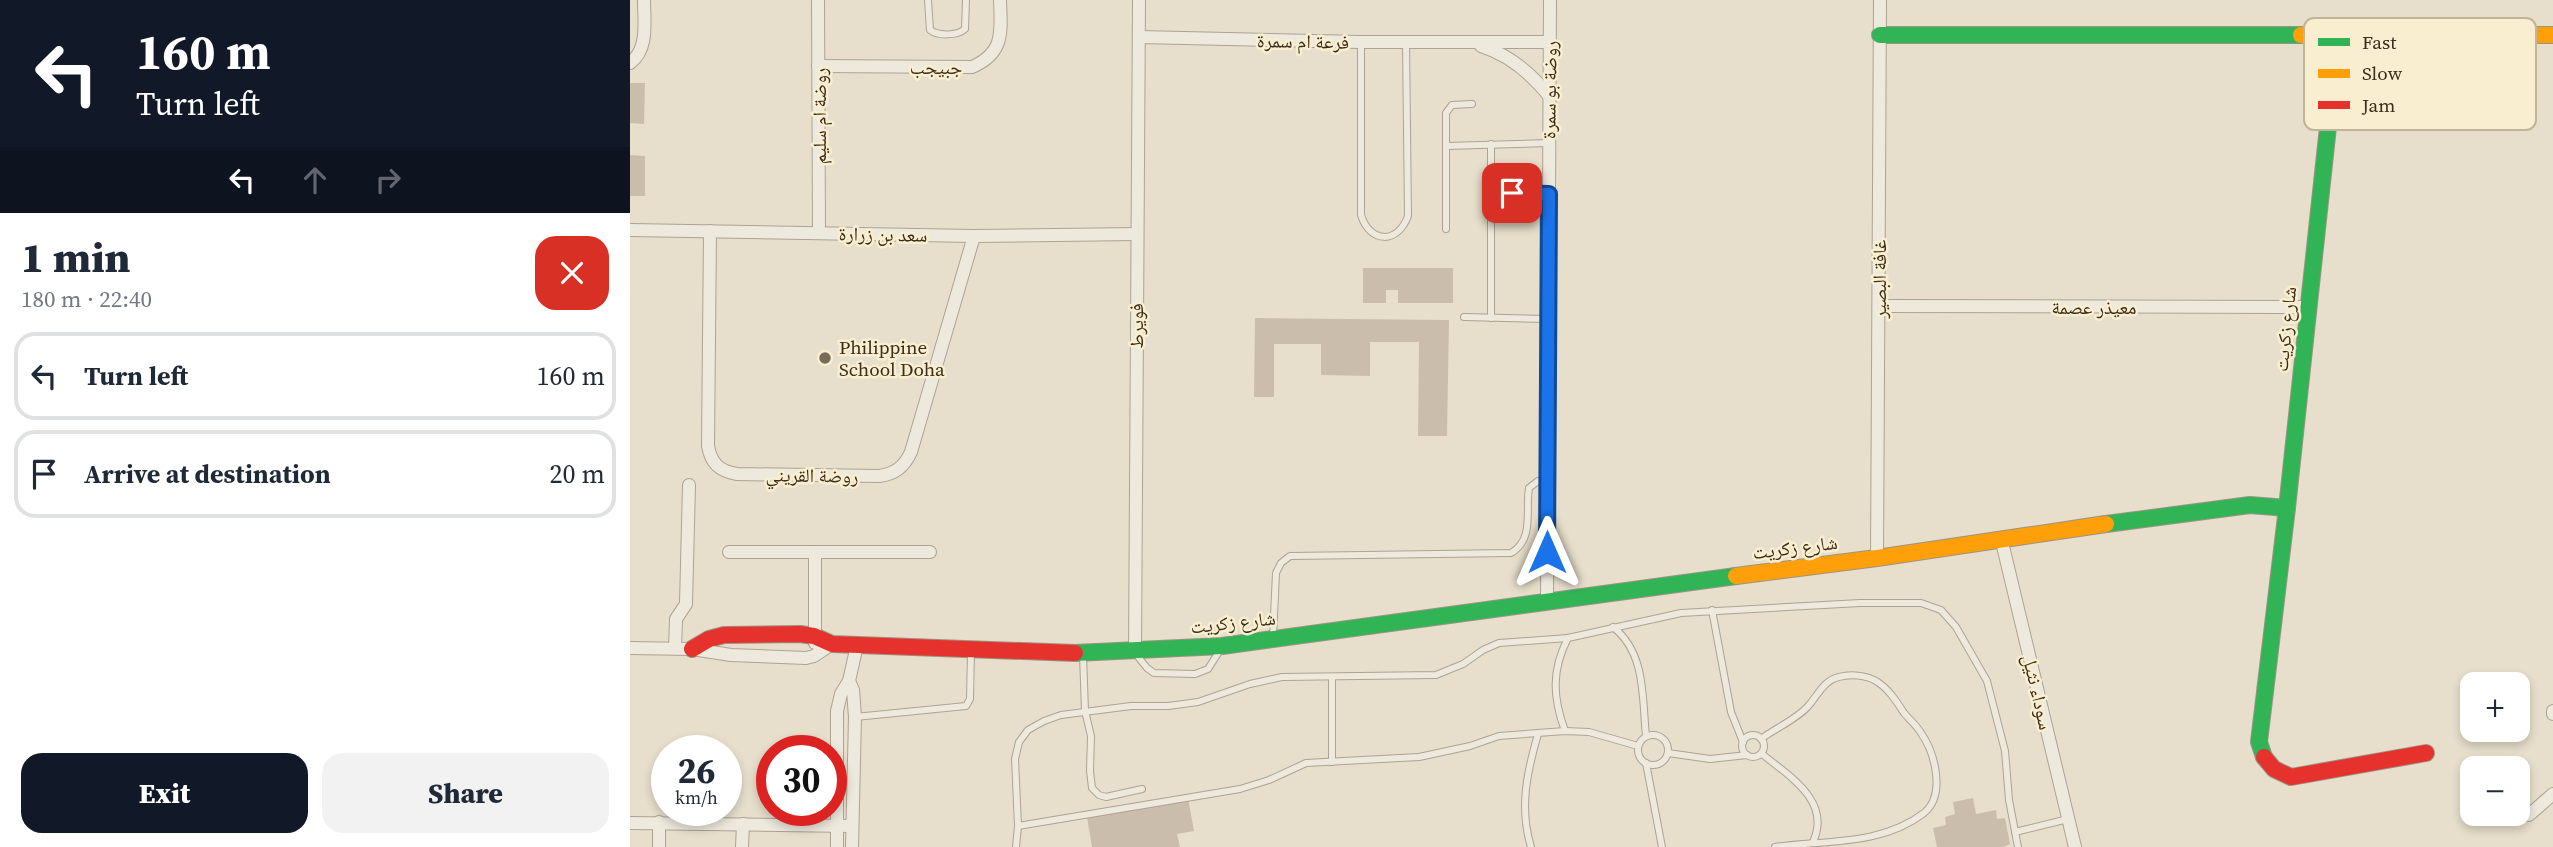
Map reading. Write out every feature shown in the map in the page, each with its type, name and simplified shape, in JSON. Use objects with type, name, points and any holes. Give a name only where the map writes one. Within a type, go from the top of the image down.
[{"type":"street","points":[[630,63],[640,53],[643,42],[644,0]]},
{"type":"street","name":"روضة ام سليم","points":[[818,0],[819,233]]},
{"type":"street","name":"جبيجب","points":[[818,66],[972,67],[984,62],[994,52],[1000,40],[1000,0]]},
{"type":"street","name":"فويرط","points":[[1135,652],[1139,0]]},
{"type":"street","name":"روضة بو سمرة","points":[[1547,600],[1550,0]]},
{"type":"street","name":"غافة البصير","points":[[1877,558],[1880,0]]},
{"type":"street","points":[[1880,35],[2304,34]]},
{"type":"street","name":"فرعة ام سمرة","points":[[1139,37],[1361,42],[1550,42]]},
{"type":"street","name":"فرعة ام سمرة","points":[[1467,41],[1514,61],[1535,77],[1550,97]]},
{"type":"street","name":"شارع زكريت","points":[[692,649],[709,639],[724,635],[800,634],[814,636],[832,644],[971,650],[1083,653],[1222,646],[2250,505],[2287,509],[2327,130]]},
{"type":"street","name":"سعد بن زرارة","points":[[630,230],[974,236],[1137,234]]},
{"type":"street","name":"روضة القريني","points":[[710,231],[708,446],[713,463],[720,469],[737,474],[878,476],[895,472],[902,467],[911,452],[974,236]]},
{"type":"street","name":"معيذر عصمة","points":[[1879,306],[2308,307]]},
{"type":"street","points":[[675,648],[676,619],[686,604],[690,485]]},
{"type":"street","points":[[2287,509],[2259,733],[2264,759],[2283,775],[2301,777],[2426,753]]},
{"type":"street","name":"سوداء نثيل","points":[[2001,538],[2075,847]]},
{"type":"street","points":[[729,552],[930,551]]},
{"type":"street","points":[[814,656],[816,552]]},
{"type":"street","points":[[814,656],[832,644]]},
{"type":"street","points":[[837,735],[837,711],[841,694],[849,681],[857,645]]},
{"type":"street","name":"شارع زكريت","points":[[630,648],[692,649],[730,655],[814,656]]},
{"type":"street","points":[[849,681],[853,690],[855,717],[852,847]]},
{"type":"street","points":[[2530,814],[2553,794]]},
{"type":"street","points":[[630,823],[651,822]]},
{"type":"street","points":[[741,847],[743,824],[756,824]]},
{"type":"street","points":[[659,826],[659,847]]},
{"type":"street","points":[[837,826],[837,847]]},
{"type":"street","points":[[847,826],[852,826]]},
{"type":"lane","points":[[928,0],[930,30],[937,34],[957,34],[965,29],[966,0]]},
{"type":"lane","points":[[1361,42],[1362,215],[1364,225],[1370,232],[1389,237],[1398,233],[1408,216],[1406,42]]},
{"type":"lane","points":[[1446,229],[1447,110],[1452,105],[1472,104]]},
{"type":"lane","points":[[1446,146],[1549,143]]},
{"type":"lane","points":[[1491,144],[1491,318]]},
{"type":"lane","points":[[1491,193],[1549,194]]},
{"type":"lane","points":[[1464,317],[1548,319]]},
{"type":"lane","points":[[1273,640],[1276,573],[1285,559],[1295,555],[1511,553],[1520,546],[1527,534],[1529,488],[1538,481],[1547,481]]},
{"type":"lane","points":[[1016,847],[1018,826],[1014,759],[1019,742],[1028,730],[1044,721],[1085,711],[1198,702],[1251,684],[1282,677],[1436,675],[1463,664],[1499,643],[1568,638],[1681,613],[1860,603],[1921,603],[1941,610],[1956,627],[1987,681],[2005,751],[2009,800],[2018,847]]},
{"type":"lane","points":[[1712,610],[1731,712],[1747,755]]},
{"type":"lane","points":[[1613,627],[1624,636],[1638,660],[1646,736],[1638,746],[1640,759],[1646,764],[1662,847]]},
{"type":"lane","points":[[1565,731],[1556,706],[1555,681],[1568,638]]},
{"type":"lane","points":[[1135,652],[1154,673],[1195,674],[1208,669],[1222,646]]},
{"type":"lane","points":[[855,717],[966,706],[970,702],[971,650]]},
{"type":"lane","points":[[1083,653],[1085,711],[1091,736],[1092,788],[1099,795],[1107,797],[1142,789]]},
{"type":"lane","points":[[1761,739],[1807,709],[1828,681],[1849,676],[1876,681],[1920,731],[1929,747],[1936,792],[1931,805],[1924,813],[1874,838],[1775,847]]},
{"type":"lane","points":[[1332,677],[1332,762]]},
{"type":"lane","points":[[1018,826],[1240,789],[1269,780],[1306,763],[1419,757],[1470,746],[1488,738],[1565,731],[1589,732],[1638,746]]},
{"type":"lane","points":[[1531,847],[1524,813],[1526,782],[1538,734]]},
{"type":"lane","points":[[1668,754],[1710,759],[1747,755],[1756,757],[1762,754],[1764,747],[1761,739],[1752,735],[1743,742]]},
{"type":"lane","points":[[1646,736],[1660,736],[1665,740],[1668,754]]},
{"type":"lane","points":[[1646,764],[1659,764],[1668,754]]},
{"type":"lane","points":[[1762,754],[1811,796],[1818,819],[1818,832],[1813,842]]},
{"type":"lane","points":[[2015,832],[2068,819]]},
{"type":"building","points":[[630,83],[645,83],[644,124],[630,123]]},
{"type":"building","points":[[630,155],[645,156],[645,196],[630,196]]},
{"type":"building","points":[[1363,268],[1453,268],[1453,303],[1398,303],[1398,290],[1386,290],[1386,303],[1363,303]]},
{"type":"building","points":[[1255,318],[1449,320],[1447,436],[1418,436],[1419,342],[1370,342],[1370,376],[1321,375],[1321,344],[1274,344],[1274,397],[1254,397]]},
{"type":"building","points":[[1188,798],[1194,831],[1177,834],[1180,847],[1092,847],[1087,817]]},
{"type":"building","points":[[1973,798],[1976,814],[1996,810],[1997,819],[2005,818],[2010,844],[2004,847],[1937,847],[1933,828],[1946,825],[1945,817],[1955,814],[1953,802]]},
{"type":"traffic: fast","points":[[1880,35],[2301,35]]},
{"type":"traffic: fast","points":[[2264,757],[2259,742],[2328,130]]},
{"type":"traffic: fast","points":[[2106,524],[2250,505],[2287,508]]},
{"type":"traffic: fast","points":[[1075,653],[1222,646],[1736,576]]},
{"type":"traffic: slow","points":[[2536,35],[2553,35]]},
{"type":"traffic: slow","points":[[1736,576],[2106,524]]},
{"type":"traffic: jam","points":[[692,649],[709,639],[724,635],[800,634],[814,636],[832,644],[1075,653]]},
{"type":"traffic: jam","points":[[2264,757],[2274,769],[2291,777],[2426,753]]},
{"type":"place","name":"Philippine School Doha","points":[[825,358]]},
{"type":"route","points":[[1512,193],[1549,194],[1547,552]]}]
